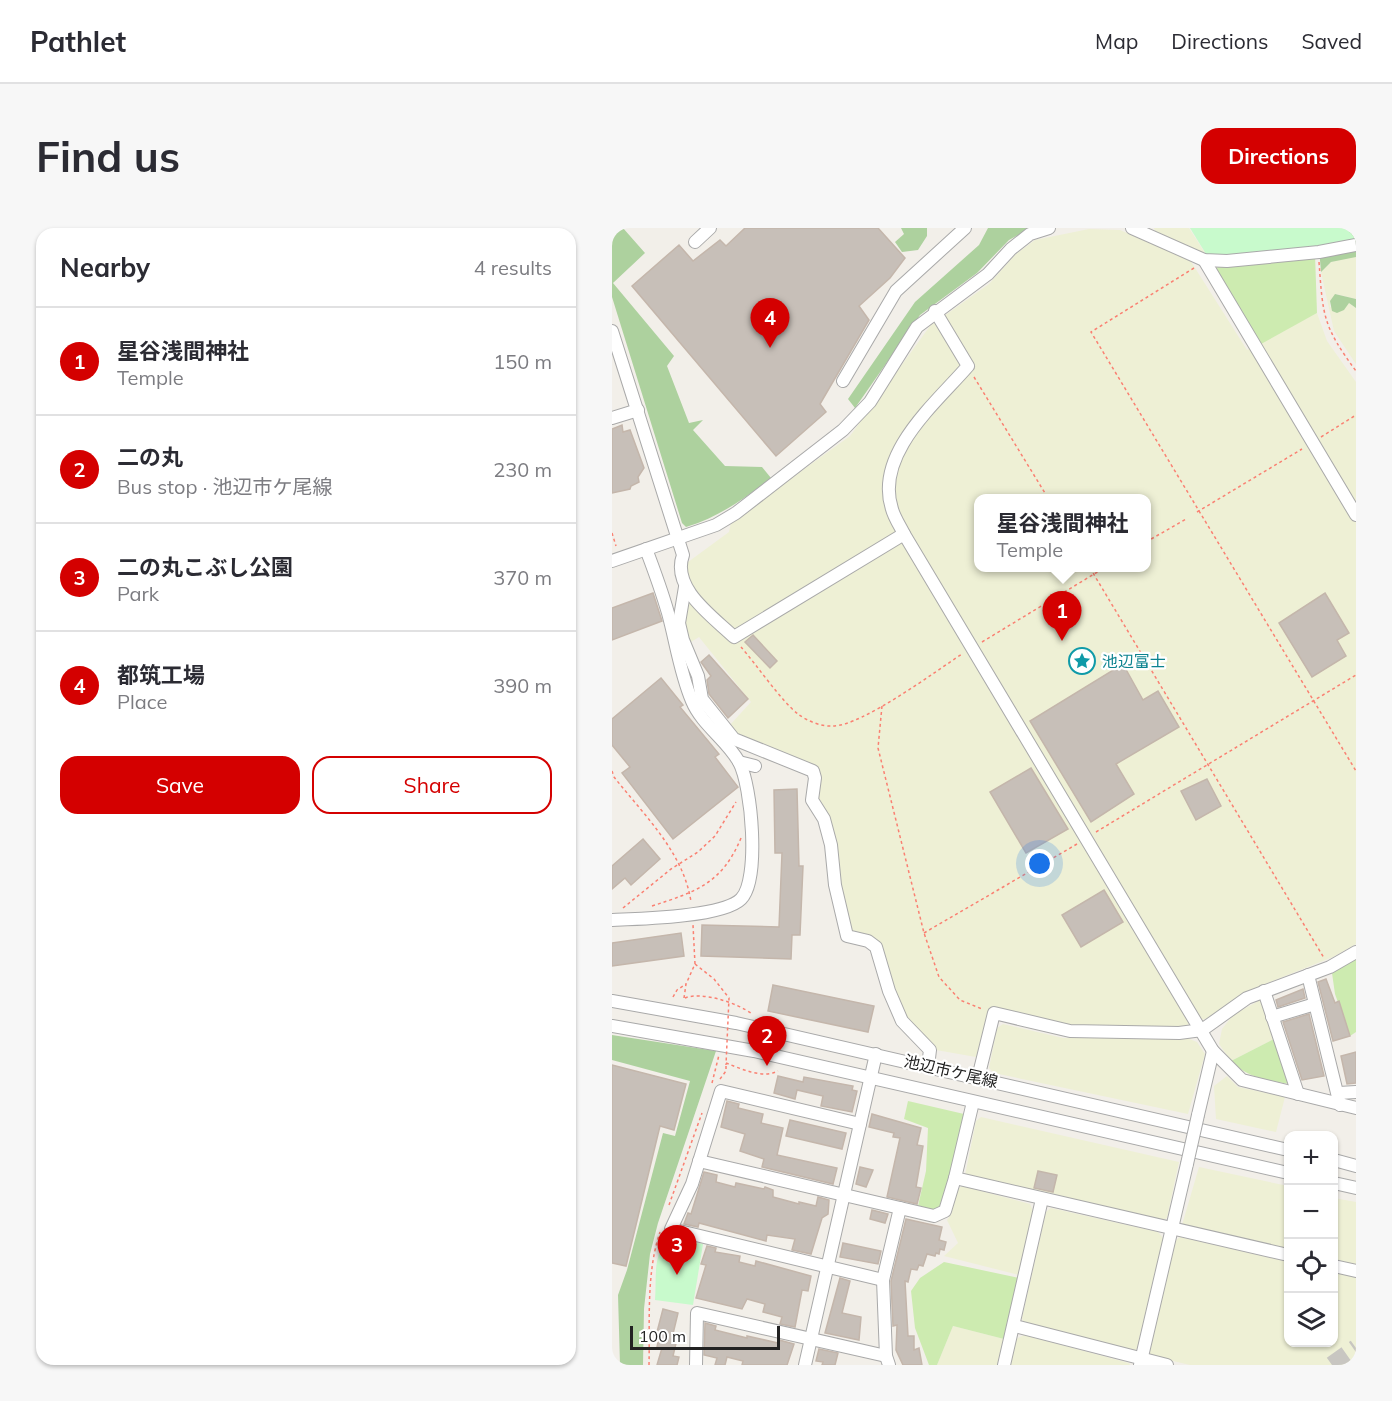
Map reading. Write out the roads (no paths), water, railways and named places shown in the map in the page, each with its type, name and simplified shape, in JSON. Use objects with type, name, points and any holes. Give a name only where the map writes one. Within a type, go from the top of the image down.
[{"type":"street","points":[[695,242],[710,228]]},
{"type":"street","points":[[843,381],[896,291],[965,228]]},
{"type":"street","points":[[616,560],[716,525],[736,513],[843,430],[870,402],[917,327],[935,311],[988,274],[1011,249],[1030,234],[1049,228]]},
{"type":"street","points":[[1140,230],[1204,260],[1227,261],[1319,252],[1356,245]]},
{"type":"street","points":[[1204,260],[1356,515]]},
{"type":"street","points":[[935,311],[968,366],[910,434],[895,459],[888,483],[891,508],[904,534],[1213,1051],[1242,1080],[1298,1094],[1339,1099],[1356,1108]]},
{"type":"street","points":[[612,331],[682,555],[679,566],[685,587],[679,623],[683,640],[698,676],[702,699],[734,739],[813,771],[815,778],[812,800],[824,819],[831,845],[835,885],[847,936],[868,941],[876,947],[889,991],[902,1021],[930,1050],[928,1066]]},
{"type":"street","points":[[612,418],[638,410]]},
{"type":"street","points":[[685,587],[734,637],[904,534]]},
{"type":"street","points":[[612,920],[692,914],[732,906],[742,898],[749,885],[750,817],[739,762],[699,715],[692,701],[668,613],[646,549]]},
{"type":"street","points":[[739,762],[755,766]]},
{"type":"street","points":[[978,1078],[994,1013],[1070,1031],[1179,1033],[1202,1030],[1247,998],[1329,967],[1356,952]]},
{"type":"street","points":[[1308,975],[1339,1099]]},
{"type":"street","points":[[1264,991],[1298,1094]]},
{"type":"street","name":"池辺市ケ尾線","points":[[612,1001],[725,1020],[1284,1149]]},
{"type":"street","points":[[1272,1017],[1315,1004]]},
{"type":"street","name":"池辺市ケ尾線","points":[[612,1026],[754,1051],[1284,1172]]},
{"type":"street","points":[[1141,1362],[1213,1051]]},
{"type":"street","points":[[805,1365],[876,1054]]},
{"type":"street","points":[[860,1124],[721,1091],[692,1184],[671,1229],[884,1280]]},
{"type":"street","points":[[1339,1099],[1356,1092]]},
{"type":"street","points":[[699,1161],[934,1216],[945,1211],[973,1102]]},
{"type":"street","points":[[1338,1161],[1356,1166]]},
{"type":"street","points":[[955,1178],[1284,1254]]},
{"type":"street","points":[[1338,1184],[1356,1188]]},
{"type":"street","points":[[1004,1365],[1015,1326],[1042,1199]]},
{"type":"street","points":[[696,1365],[697,1314],[811,1338],[888,1361],[884,1280],[900,1208]]},
{"type":"street","points":[[1338,1267],[1356,1271]]},
{"type":"street","points":[[1015,1326],[1141,1362],[1167,1365]]},
{"type":"tunnel","points":[[1332,1365],[1356,1348]]},
{"type":"place","name":"都筑工場","points":[[770,348]]},
{"type":"place","name":"星谷浅間神社","points":[[1062,641]]},
{"type":"place","name":"池辺富士","points":[[1082,661]]},
{"type":"place","name":"二の丸","points":[[767,1066]]},
{"type":"place","name":"二の丸こぶし公園","points":[[677,1275]]}]
